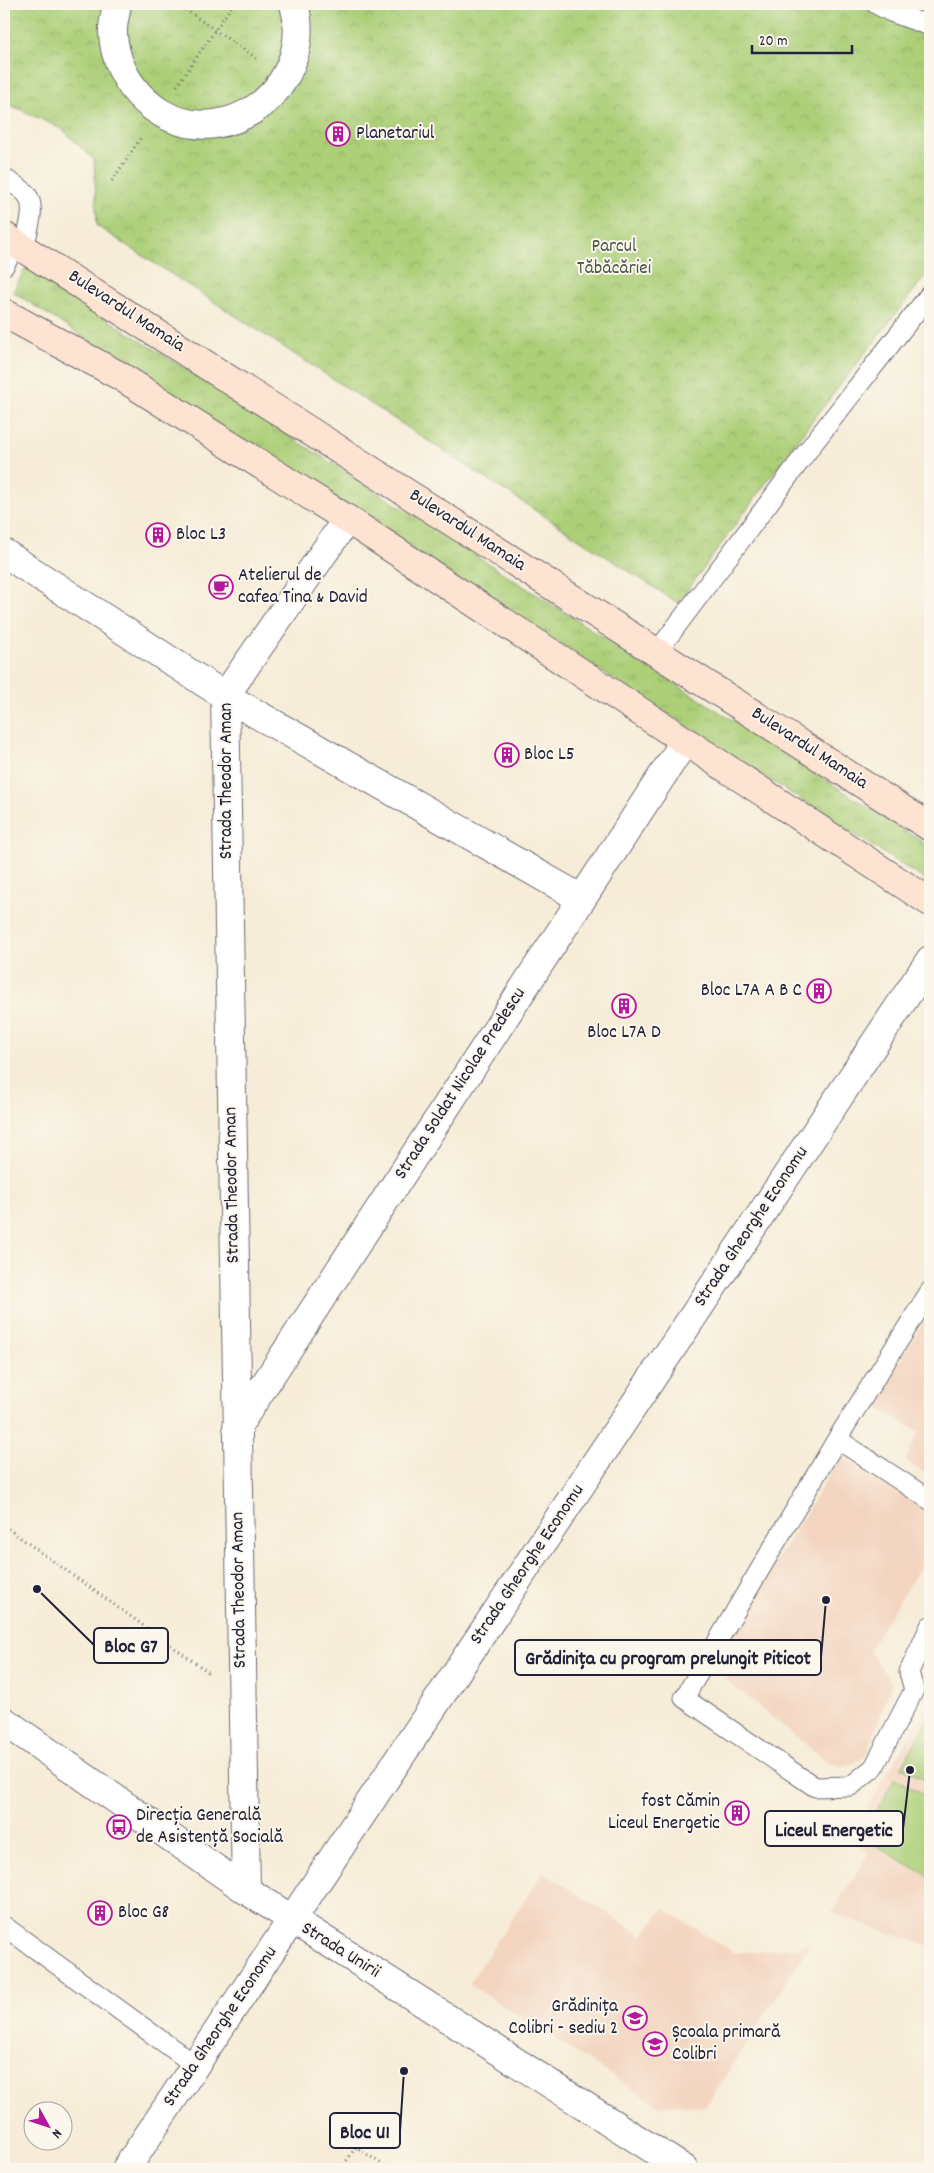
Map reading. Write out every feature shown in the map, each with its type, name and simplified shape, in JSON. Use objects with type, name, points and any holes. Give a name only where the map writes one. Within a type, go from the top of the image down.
[{"type":"main road","name":"Bulevardul Mamaia","points":[[15,242],[930,827]]},
{"type":"main road","points":[[4,312],[120,376],[347,519],[930,902]]},
{"type":"street","points":[[117,4],[112,32],[118,64],[134,91],[159,112],[186,122],[214,124],[242,116],[267,101],[285,78],[294,58],[298,36],[297,14],[294,4]]},
{"type":"street","name":"Strada Theodor Aman","points":[[246,1890],[225,696],[347,519]]},
{"type":"street","points":[[4,553],[225,696],[582,899]]},
{"type":"street","name":"Strada Soldat Nicolae Predescu","points":[[237,1427],[685,741]]},
{"type":"street","name":"Strada Gheorghe Economu","points":[[126,2169],[930,960]]},
{"type":"street","name":"Strada Unirii","points":[[4,1721],[246,1890],[684,2169]]},
{"type":"lane","points":[[876,4],[891,12],[930,26]]},
{"type":"lane","points":[[4,178],[27,195],[30,204],[30,217],[15,242],[4,266]]},
{"type":"lane","points":[[657,652],[810,448],[930,294]]},
{"type":"lane","points":[[930,1291],[837,1439],[684,1698],[815,1787],[851,1786],[874,1767],[914,1690],[909,1672],[930,1626]]},
{"type":"lane","points":[[837,1439],[930,1500]]},
{"type":"lane","points":[[4,1926],[195,2066]]},
{"type":"path","points":[[177,4],[285,78]]},
{"type":"path","points":[[112,181],[233,4]]},
{"type":"path","points":[[4,1526],[242,1696]]},
{"type":"path","points":[[341,2169],[356,2147],[389,2169]]},
{"type":"shaded area","points":[[930,1312],[930,1476],[905,1461],[919,1432],[872,1405]]},
{"type":"shaded area","points":[[841,1456],[930,1512],[930,1551],[869,1650],[892,1683],[867,1756],[847,1767],[830,1764],[720,1675],[716,1659]]},
{"type":"shaded area","points":[[930,1701],[930,1947],[831,1913],[869,1853],[849,1839]]},
{"type":"shaded area","name":"Școala primară Colibri","points":[[543,1872],[643,1936],[663,1908],[734,1953],[796,1948],[812,1942],[705,2107],[658,2105],[469,1984]]},
{"type":"green space","name":"Parcul Tăbăcăriei","points":[[4,4],[930,4],[930,270],[802,434],[678,603],[97,226],[94,160],[62,129],[4,102]]},
{"type":"green space","points":[[26,267],[930,847],[930,883],[13,292]]},
{"type":"green space","points":[[930,1716],[930,1783],[902,1767]]},
{"type":"green space","points":[[895,1778],[930,1798],[930,1877],[862,1838]]},
{"type":"place","name":"Planetariul","points":[[338,134]]},
{"type":"place","name":"Bloc L3","points":[[158,535]]},
{"type":"place","name":"Atelierul de cafea Tina & David","points":[[221,587]]},
{"type":"place","name":"Bloc L5","points":[[507,755]]},
{"type":"place","name":"Bloc L7A A B C","points":[[819,991]]},
{"type":"place","name":"Bloc L7A D","points":[[624,1006]]},
{"type":"place","name":"Bloc G7","points":[[37,1589]]},
{"type":"place","name":"Grădinița cu program prelungit Piticot","points":[[826,1600]]},
{"type":"place","name":"Liceul Energetic","points":[[910,1770]]},
{"type":"place","name":"fost Cămin Liceul Energetic","points":[[737,1813]]},
{"type":"place","name":"Direcția Generală de Asistență Socială","points":[[119,1827]]},
{"type":"place","name":"Bloc G8","points":[[100,1913]]},
{"type":"place","name":"Grădinița Colibri - sediu 2","points":[[635,2018]]},
{"type":"place","name":"Școala primară Colibri","points":[[655,2044]]},
{"type":"place","name":"Bloc U1","points":[[404,2071]]}]
